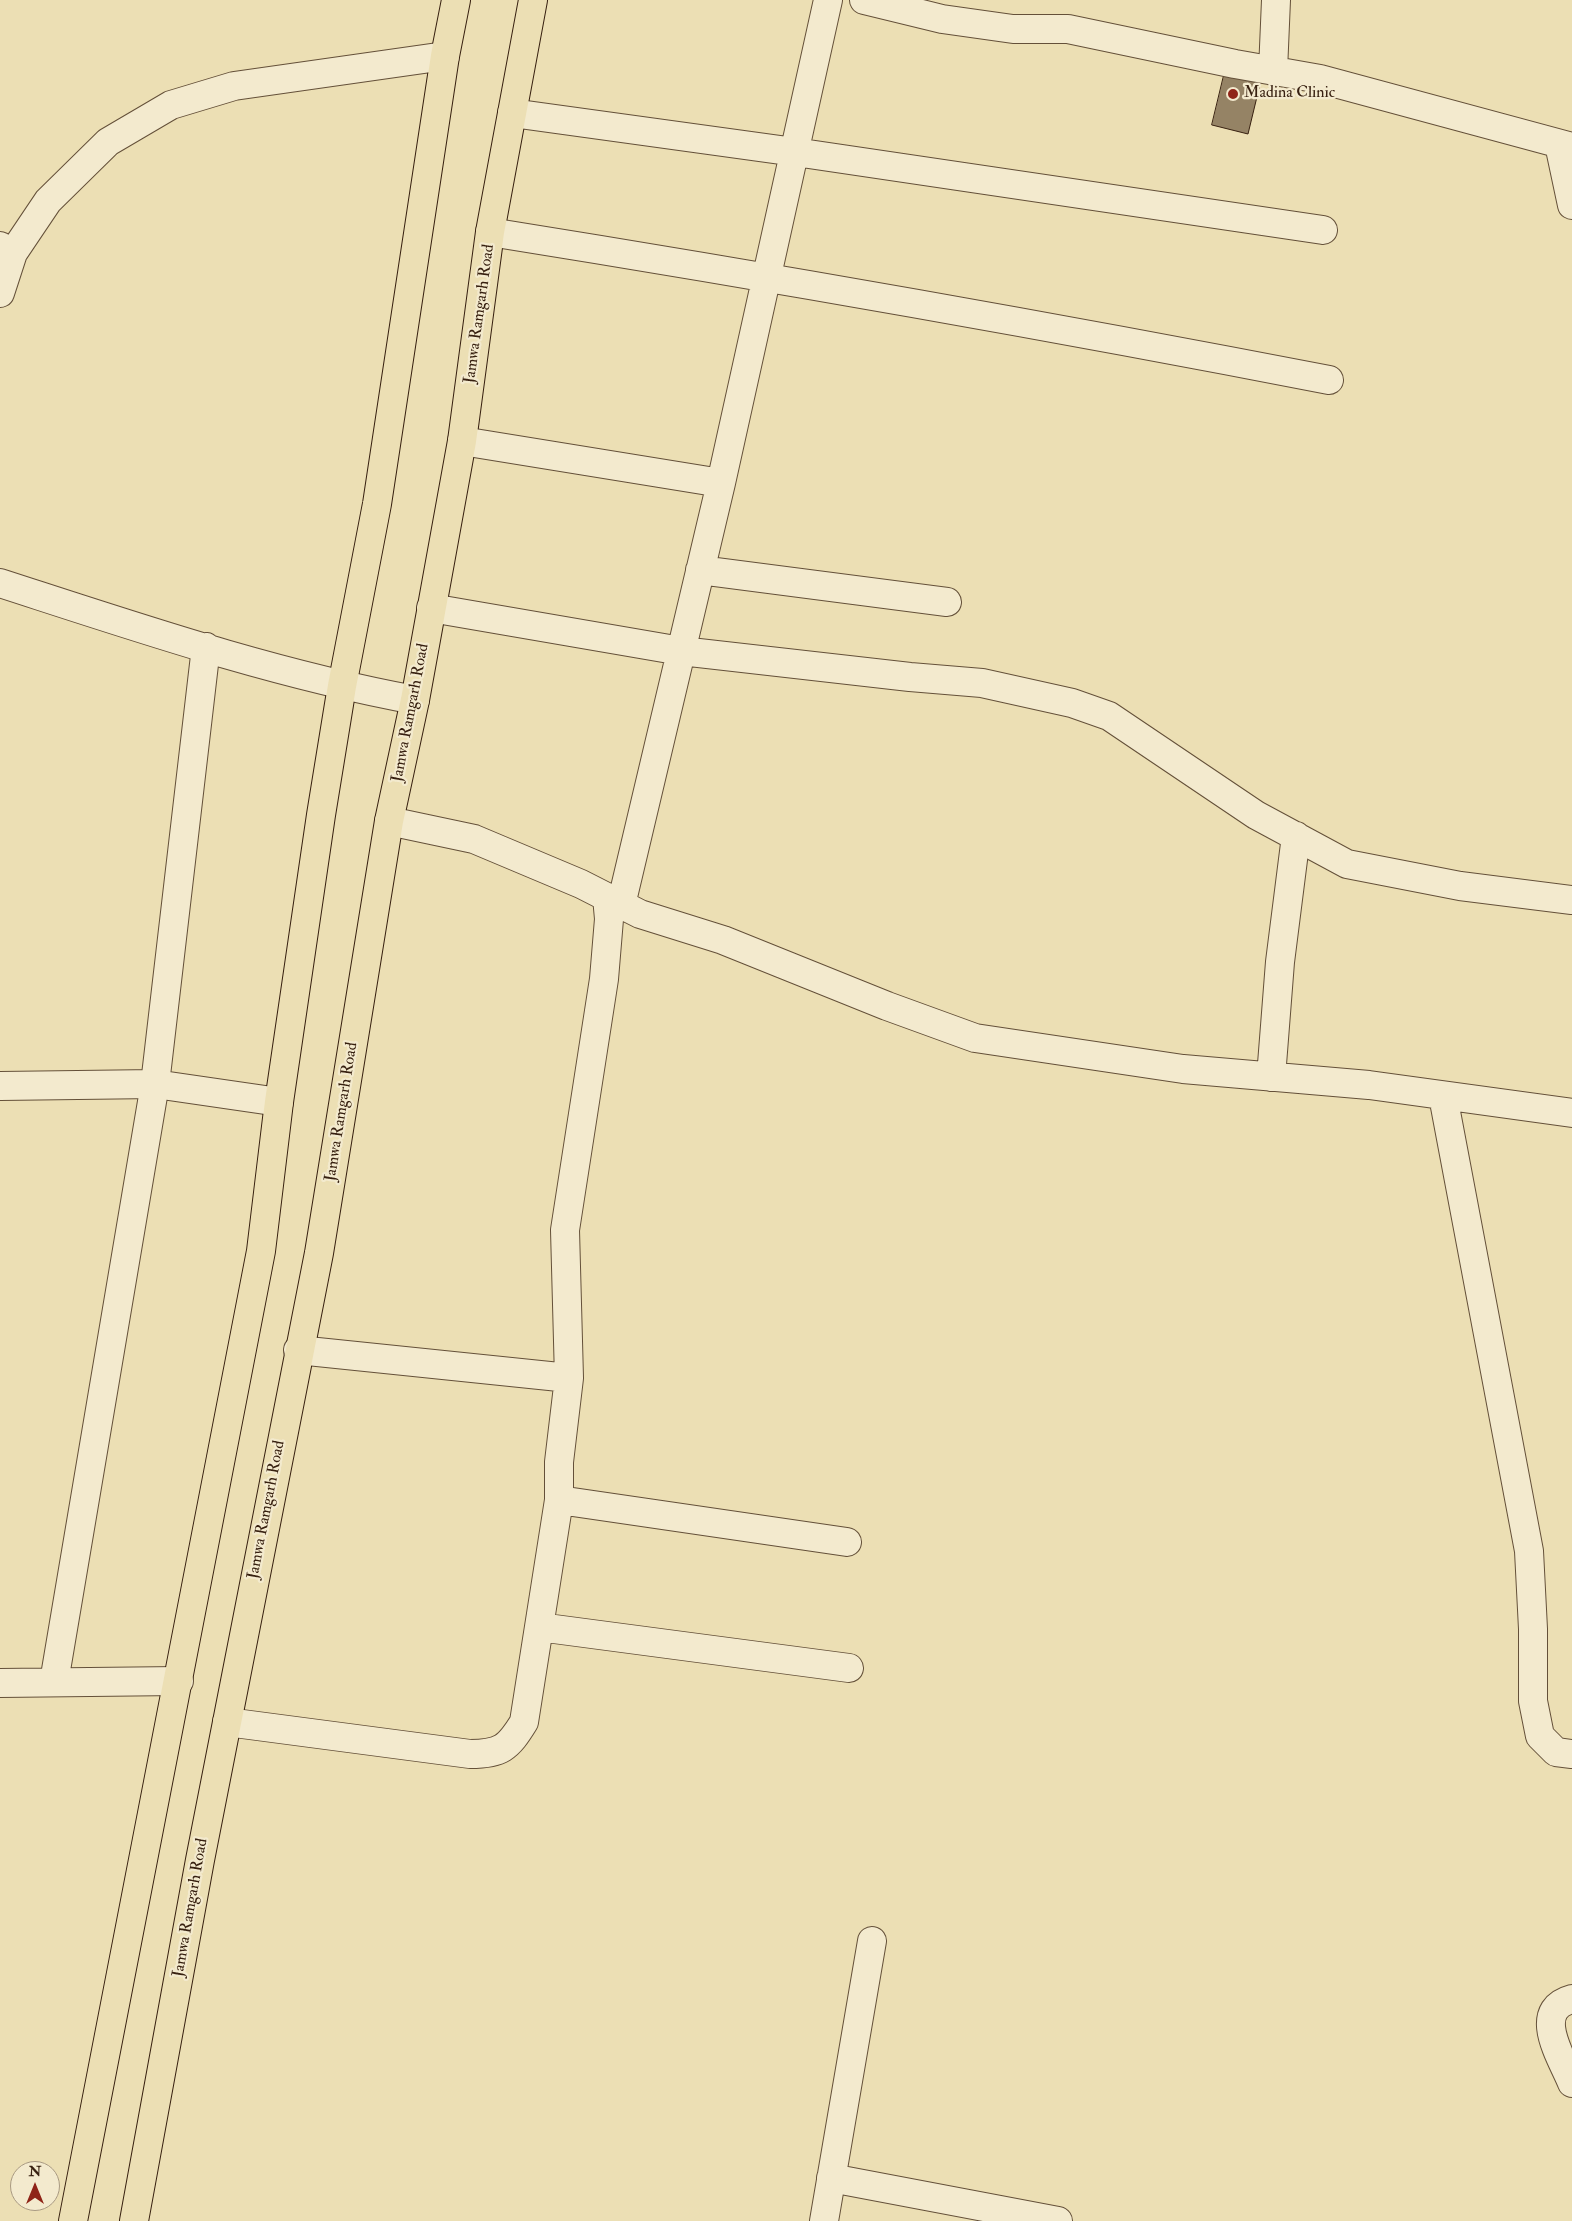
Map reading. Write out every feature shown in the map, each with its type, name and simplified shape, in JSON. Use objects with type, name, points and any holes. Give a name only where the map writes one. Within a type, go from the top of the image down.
[{"type":"highway","points":[[73,2221],[261,1251],[279,1102],[342,686],[377,504],[445,56],[456,0]]},
{"type":"highway","name":"Jamwa Ramgarh Road","points":[[134,2221],[226,1722],[298,1350],[319,1254],[389,821],[415,700],[462,441],[490,232],[533,0]]},
{"type":"street","points":[[226,1722],[470,1754],[491,1754],[512,1742],[524,1722],[558,1500],[559,1462],[569,1378],[564,1230],[604,978],[608,919],[681,651],[721,483],[828,0]]},
{"type":"street","points":[[864,0],[942,19],[1013,29],[1068,29],[1320,79],[1566,145],[1572,206]]},
{"type":"street","points":[[1273,71],[1276,0]]},
{"type":"street","points":[[0,293],[7,250],[48,202],[108,142],[171,105],[234,86],[445,56]]},
{"type":"street","points":[[512,113],[795,152],[1323,230]]},
{"type":"street","points":[[490,232],[767,277],[1066,329],[1329,380]]},
{"type":"street","points":[[462,441],[721,483]]},
{"type":"street","points":[[700,570],[946,602]]},
{"type":"street","points":[[0,583],[206,647],[342,686],[415,700]]},
{"type":"street","points":[[431,608],[681,651],[910,677],[982,683],[1072,703],[1109,716],[1256,815],[1347,864],[1460,886],[1572,900]]},
{"type":"street","points":[[54,1682],[155,1084],[206,647]]},
{"type":"street","points":[[389,821],[474,839],[640,914],[723,940],[888,1006],[976,1038],[1183,1069],[1369,1085],[1572,1114]]},
{"type":"street","points":[[1271,1077],[1280,962],[1296,836]]},
{"type":"street","points":[[0,1086],[155,1084],[279,1102]]},
{"type":"street","points":[[1443,1096],[1529,1551],[1533,1629],[1533,1701],[1540,1736],[1556,1752],[1572,1754]]},
{"type":"street","points":[[298,1350],[569,1378]]},
{"type":"street","points":[[558,1500],[846,1542]]},
{"type":"street","points":[[539,1627],[849,1668]]},
{"type":"street","points":[[0,1683],[179,1681]]},
{"type":"street","points":[[824,2221],[872,1940]]},
{"type":"street","points":[[1572,1999],[1565,2001],[1554,2009],[1549,2020],[1551,2032],[1572,2083]]},
{"type":"street","points":[[832,2178],[1058,2221]]},
{"type":"building","points":[[1226,67],[1262,76],[1248,134],[1212,125]]},
{"type":"place","name":"Madina Clinic","points":[[1233,94]]}]
